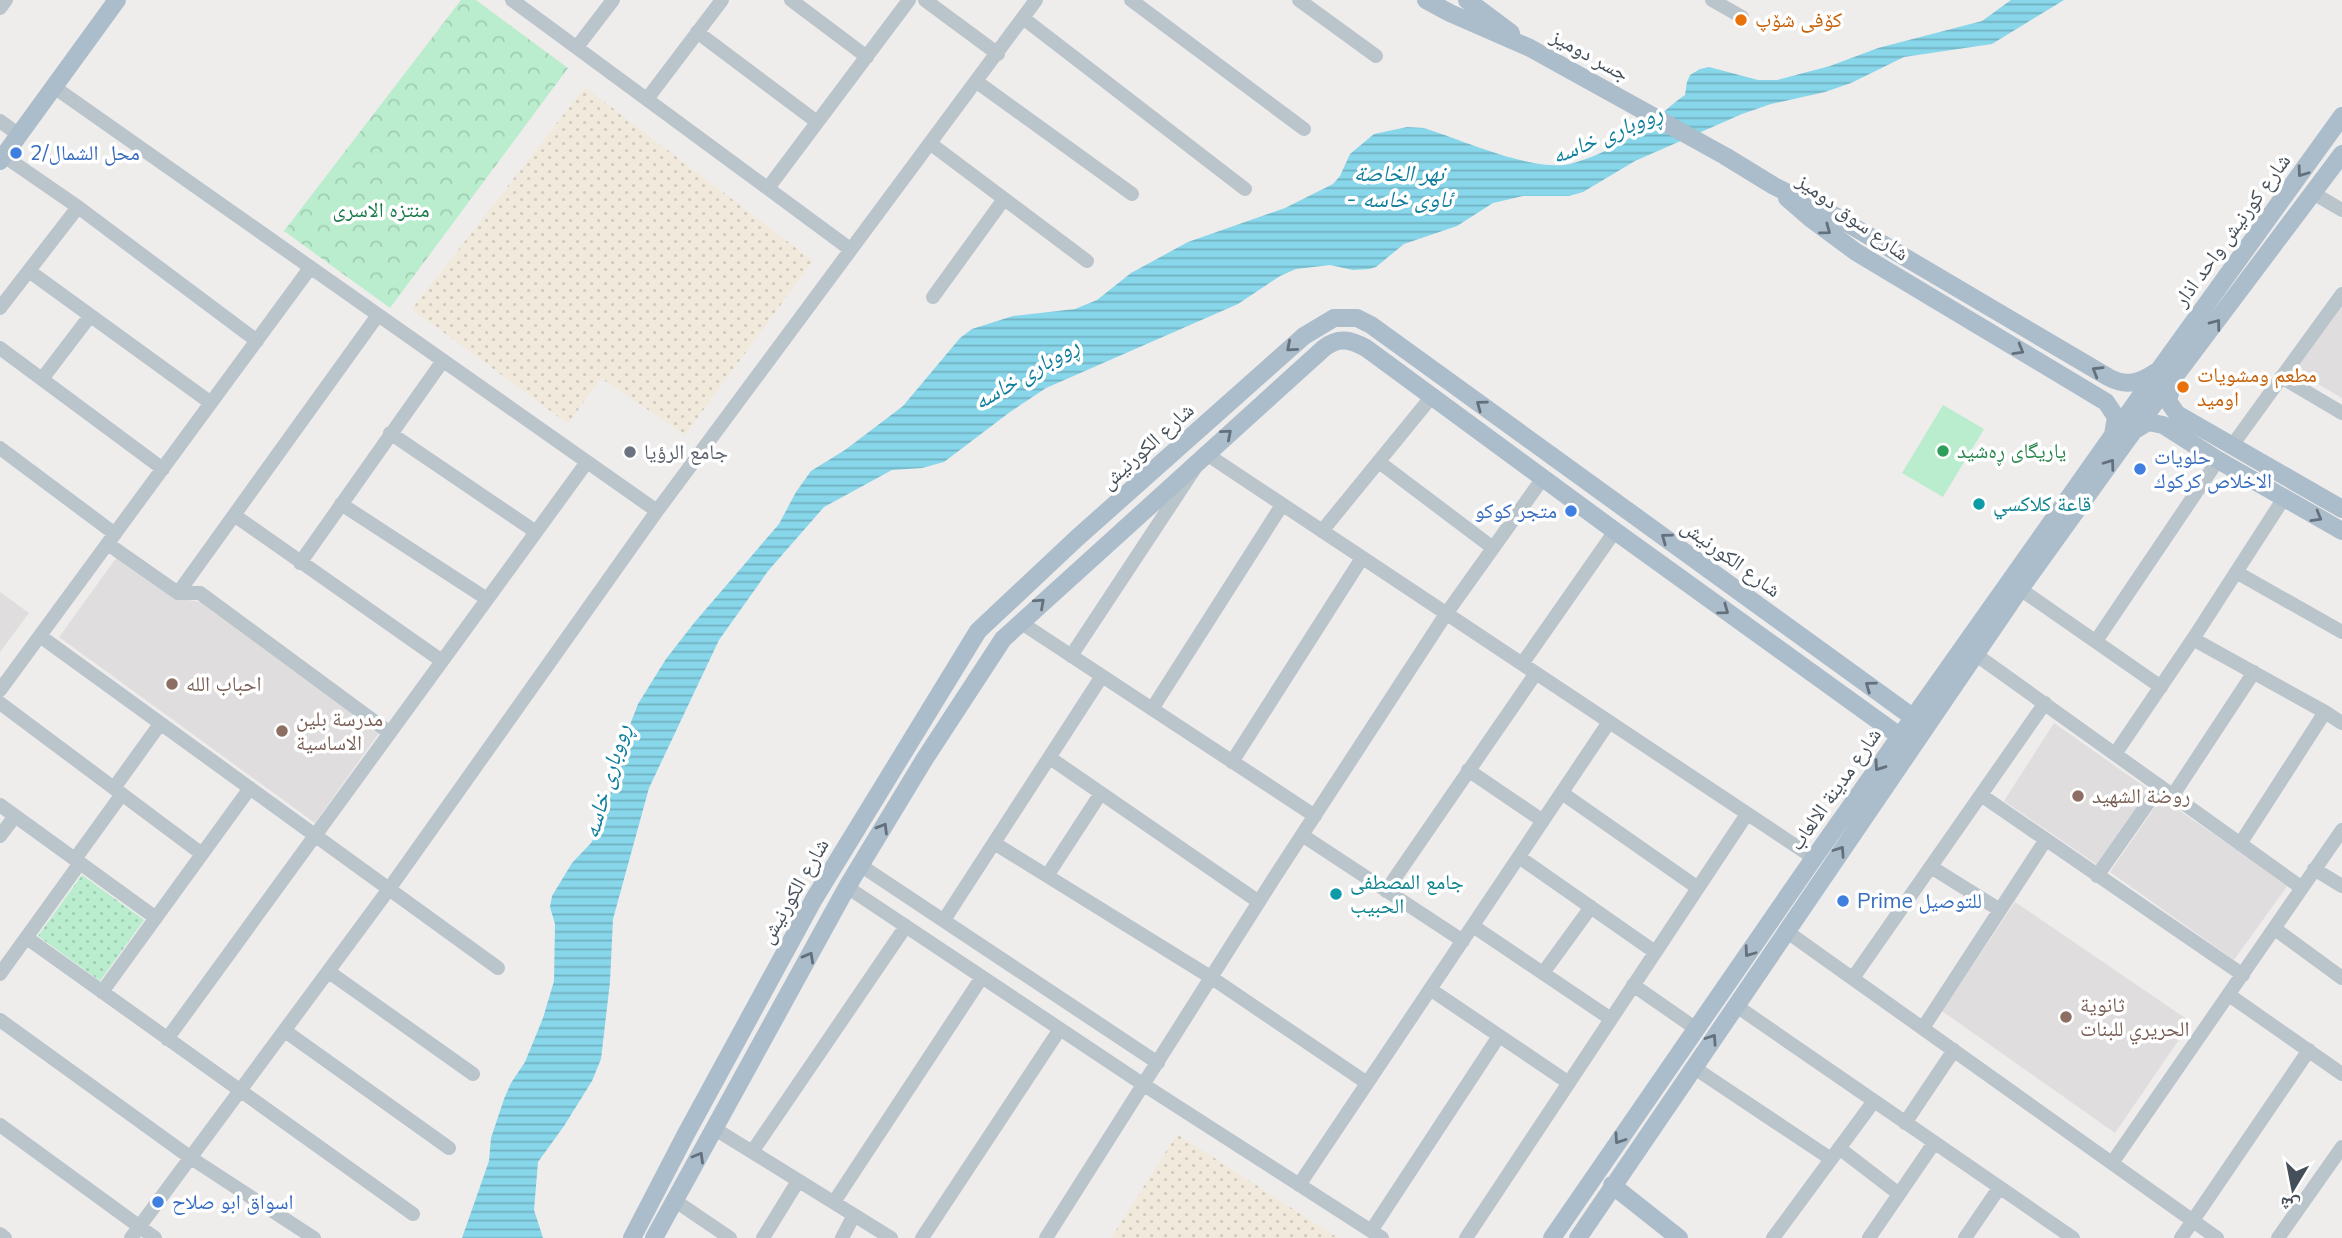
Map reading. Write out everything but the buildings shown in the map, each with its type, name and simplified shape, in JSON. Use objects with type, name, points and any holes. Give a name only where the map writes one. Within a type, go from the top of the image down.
[{"type":"main road","points":[[1426,0],[1530,48]]},
{"type":"main road","points":[[1467,0],[1530,48]]},
{"type":"main road","points":[[2,159],[54,87],[108,3]]},
{"type":"main road","name":"جسر دوميز","points":[[1530,48],[1774,186]]},
{"type":"main road","name":"شارع كورنيش واحد اذار","points":[[2167,374],[2342,116]]},
{"type":"main road","name":"شارع كورنيش واحد اذار","points":[[2167,374],[2342,154]]},
{"type":"main road","name":"شارع سوق دوميز","points":[[1774,186],[1835,216],[2115,381],[2132,383],[2167,374]]},
{"type":"main road","name":"شارع سوق دوميز","points":[[1774,186],[1810,218],[1856,252],[2106,402],[2116,417],[2112,438]]},
{"type":"main road","name":"شارع الكورنيش","points":[[632,1238],[814,899],[978,631],[1276,360],[1314,328],[1334,317],[1357,318],[1371,325],[1920,722]]},
{"type":"main road","name":"شارع الكورنيش","points":[[654,1238],[847,887],[1003,639],[1205,453],[1324,348],[1336,341],[1348,340],[1366,348],[1433,395],[1615,531],[1906,741]]},
{"type":"main road","points":[[2167,374],[2168,401],[2180,426]]},
{"type":"main road","name":"شارع مدينة الالعاب","points":[[1920,722],[1975,654],[2132,434],[2167,374]]},
{"type":"main road","name":"شارع مدينة الالعاب","points":[[1552,1238],[1814,858],[1920,722],[2112,438],[2167,374]]},
{"type":"main road","points":[[2132,434],[2143,424],[2153,421],[2180,426],[2225,453],[2342,509]]},
{"type":"main road","points":[[2225,453],[2284,498],[2342,531]]},
{"type":"main road","points":[[1680,578],[1695,560]]},
{"type":"main road","points":[[940,692],[960,704]]},
{"type":"main road","name":"شارع مدينة الالعاب","points":[[1578,1238],[1786,931],[1906,741]]},
{"type":"main road","points":[[749,1019],[770,1029]]},
{"type":"main road","points":[[1640,1109],[1656,1120]]},
{"type":"main road","points":[[1612,1185],[1679,1238]]},
{"type":"street","points":[[0,8],[6,0]]},
{"type":"street","points":[[577,47],[613,0]]},
{"type":"street","points":[[647,99],[722,0]]},
{"type":"street","points":[[791,0],[867,57]]},
{"type":"street","points":[[768,188],[909,0]]},
{"type":"street","points":[[925,0],[998,54]]},
{"type":"street","points":[[135,1233],[329,972],[657,511],[1036,0]]},
{"type":"street","points":[[1131,0],[1304,130]]},
{"type":"street","points":[[1299,0],[1376,56]]},
{"type":"street","points":[[1712,0],[1742,17]]},
{"type":"street","points":[[515,1],[850,249]]},
{"type":"street","points":[[1023,18],[1245,189]]},
{"type":"street","points":[[697,32],[817,122]]},
{"type":"street","points":[[977,82],[1132,194]]},
{"type":"street","points":[[54,87],[657,511]]},
{"type":"street","points":[[0,121],[19,135]]},
{"type":"street","points":[[931,144],[1087,261]]},
{"type":"street","points":[[2,159],[78,207],[257,341]]},
{"type":"street","points":[[2313,193],[2342,210]]},
{"type":"street","points":[[933,297],[1004,199]]},
{"type":"street","points":[[0,308],[78,207]]},
{"type":"street","points":[[0,690],[310,268]]},
{"type":"street","points":[[29,271],[211,403]]},
{"type":"street","points":[[2096,641],[2225,453],[2342,294]]},
{"type":"street","points":[[178,593],[378,315]]},
{"type":"street","points":[[42,379],[90,316]]},
{"type":"street","points":[[0,348],[163,469]]},
{"type":"street","points":[[300,563],[442,362]]},
{"type":"street","points":[[2281,377],[2342,413]]},
{"type":"street","points":[[1322,531],[1433,395]]},
{"type":"street","points":[[390,433],[536,531]]},
{"type":"street","points":[[0,448],[178,593],[200,593],[390,733]]},
{"type":"street","points":[[1071,656],[1205,453],[1814,858]]},
{"type":"street","points":[[167,1039],[587,462]]},
{"type":"street","points":[[1379,462],[1493,548]]},
{"type":"street","points":[[1046,1238],[1446,614],[1543,478]]},
{"type":"street","points":[[2115,754],[2284,498]]},
{"type":"street","points":[[341,504],[487,599]]},
{"type":"street","points":[[1152,709],[1282,505]]},
{"type":"street","points":[[234,515],[442,661]]},
{"type":"street","points":[[1522,664],[1615,531]]},
{"type":"street","points":[[1231,762],[1362,558]]},
{"type":"street","points":[[2236,572],[2342,632]]},
{"type":"street","points":[[2020,589],[2161,687]]},
{"type":"street","points":[[1020,622],[1315,816]]},
{"type":"street","points":[[40,636],[498,968]]},
{"type":"street","points":[[2193,639],[2342,723]]},
{"type":"street","points":[[1975,654],[2302,888]]},
{"type":"street","points":[[2173,796],[2254,672]]},
{"type":"street","points":[[1386,891],[1536,673]]},
{"type":"street","points":[[944,920],[1102,676]]},
{"type":"street","points":[[1853,978],[2045,703]]},
{"type":"street","points":[[0,704],[202,854]]},
{"type":"street","points":[[2240,844],[2326,712]]},
{"type":"street","points":[[1299,1185],[1609,722]]},
{"type":"street","points":[[0,974],[78,861],[160,724]]},
{"type":"street","points":[[1049,758],[1259,902]]},
{"type":"street","points":[[1468,770],[1543,821]]},
{"type":"street","points":[[2097,876],[2160,786]]},
{"type":"street","points":[[102,992],[250,789]]},
{"type":"street","points":[[1047,876],[1101,793]]},
{"type":"street","points":[[1562,793],[1698,888]]},
{"type":"street","points":[[1981,795],[2243,975]]},
{"type":"street","points":[[0,805],[156,918]]},
{"type":"street","points":[[1466,1238],[1746,814]]},
{"type":"street","points":[[0,836],[15,816]]},
{"type":"street","points":[[2112,1163],[2342,830]]},
{"type":"street","points":[[1302,835],[1463,941]]},
{"type":"street","points":[[1923,1028],[2045,841]]},
{"type":"street","points":[[994,843],[1212,978],[1367,1083]]},
{"type":"street","points":[[1519,857],[1655,952]]},
{"type":"street","points":[[860,865],[1158,1063]]},
{"type":"street","points":[[1931,867],[2000,910]]},
{"type":"street","points":[[2314,869],[2342,886]]},
{"type":"street","name":"شارع الكورنيش","points":[[847,887],[1144,1086],[1376,1235]]},
{"type":"street","points":[[1543,973],[1591,907]]},
{"type":"street","points":[[752,1152],[906,926]]},
{"type":"street","points":[[1473,926],[1611,1019]]},
{"type":"street","points":[[2275,929],[2342,978]]},
{"type":"street","points":[[1786,931],[2217,1238]]},
{"type":"street","points":[[27,938],[414,1214]]},
{"type":"street","points":[[329,972],[473,1074]]},
{"type":"street","points":[[834,1202],[982,977]]},
{"type":"street","points":[[1633,985],[1695,1028]]},
{"type":"street","points":[[1430,989],[1569,1083]]},
{"type":"street","points":[[2229,995],[2342,1073]]},
{"type":"street","points":[[1735,1005],[2068,1236]]},
{"type":"street","points":[[0,1020],[191,1158],[314,1238]]},
{"type":"street","points":[[922,1238],[1060,1030]]},
{"type":"street","points":[[285,1031],[449,1148]]},
{"type":"street","points":[[1376,1235],[1499,1036]]},
{"type":"street","points":[[1905,1123],[1954,1050]]},
{"type":"street","points":[[2180,1238],[2309,1050]]},
{"type":"street","points":[[1693,1067],[1899,1194]]},
{"type":"street","points":[[1773,1238],[1874,1101]]},
{"type":"street","points":[[0,1125],[135,1233],[155,1238]]},
{"type":"street","points":[[715,1129],[891,1238]]},
{"type":"street","points":[[1868,1238],[1934,1143]]},
{"type":"street","points":[[2278,1238],[2342,1147]]},
{"type":"street","points":[[764,1238],[798,1181]]},
{"type":"street","points":[[1965,1238],[1998,1188]]},
{"type":"street","points":[[674,1200],[730,1238]]},
{"type":"street","points":[[842,1238],[854,1215]]},
{"type":"street","points":[[0,1234],[5,1238]]},
{"type":"shaded area","points":[[2342,303],[2342,398],[2294,370]]},
{"type":"shaded area","points":[[117,557],[174,598],[202,602],[379,733],[315,823],[59,637]]},
{"type":"shaded area","points":[[0,592],[29,613],[0,652]]},
{"type":"shaded area","name":"روضة الشهيد","points":[[2054,723],[2152,792],[2099,866],[2004,801]]},
{"type":"shaded area","points":[[2161,798],[2288,885],[2234,960],[2110,872]]},
{"type":"shaded area","name":"ثانوية الحريري للبنات","points":[[2015,902],[2191,1022],[2115,1133],[1942,1011]]},
{"type":"green space","name":"منتزه الاسرى","points":[[461,0],[476,0],[568,68],[390,308],[284,231]]},
{"type":"green space","name":"یاریگای ڕەشید","points":[[1943,405],[1984,429],[1943,497],[1902,473]]},
{"type":"green space","points":[[82,875],[144,920],[100,981],[38,936]]},
{"type":"sand","points":[[585,87],[813,261],[685,435],[601,378],[568,424],[412,309]]},
{"type":"sand","points":[[1177,1134],[1338,1238],[1111,1238]]},
{"type":"water","name":"نهر الخاصة - ئاوی خاسە","points":[[2011,0],[2064,0],[1992,44],[1904,57],[1851,83],[1742,114],[1635,161],[1583,192],[1569,196],[1523,196],[1493,203],[1457,226],[1404,244],[1376,267],[1353,270],[1330,265],[1296,269],[1280,276],[1238,304],[1046,388],[944,462],[922,468],[892,470],[824,507],[768,571],[719,640],[649,788],[613,919],[610,982],[601,1059],[592,1081],[538,1162],[534,1210],[543,1238],[462,1238],[489,1161],[491,1138],[504,1099],[525,1062],[543,1018],[554,981],[555,924],[550,907],[552,896],[572,863],[591,843],[601,826],[638,704],[666,659],[694,623],[779,524],[811,471],[845,450],[903,406],[960,338],[972,329],[1013,316],[1075,309],[1097,300],[1131,273],[1188,242],[1285,208],[1333,184],[1340,176],[1350,154],[1374,134],[1407,127],[1424,128],[1517,159],[1554,165],[1570,164],[1601,153],[1637,133],[1685,95],[1690,75],[1700,69],[1709,67],[1758,80],[1777,80],[1830,66],[1878,48],[1982,21]]},
{"type":"place","name":"کۆفی شۆپ","points":[[1741,20]]},
{"type":"place","name":"محل الشمال/2","points":[[16,153]]},
{"type":"place","name":"مطعم ومشويات اوميد","points":[[2183,387]]},
{"type":"place","name":"یاریگای ڕەشید","points":[[1943,451]]},
{"type":"place","name":"جامع الرؤيا","points":[[630,452]]},
{"type":"place","name":"حلويات الاخلاص كركوك","points":[[2140,469]]},
{"type":"place","name":"قاعة كلاكسي","points":[[1979,504]]},
{"type":"place","name":"متجر كوكو","points":[[1571,511]]},
{"type":"place","name":"احباب الله","points":[[172,684]]},
{"type":"place","name":"مدرسة بلين الاساسية","points":[[282,731]]},
{"type":"place","name":"روضة الشهيد","points":[[2078,796]]},
{"type":"place","name":"جامع المصطفى الحبيب","points":[[1336,894]]},
{"type":"place","name":"Prime للتوصيل","points":[[1843,901]]},
{"type":"place","name":"ثانوية الحريري للبنات","points":[[2066,1017]]},
{"type":"place","name":"اسواق ابو صلاح","points":[[158,1202]]},
{"type":"water label","name":"ڕووباری خاسە","points":[[1607,134]]},
{"type":"water label","name":"ڕووباری خاسە","points":[[1026,373]]},
{"type":"water label","name":"ڕووباری خاسە","points":[[606,781]]}]
